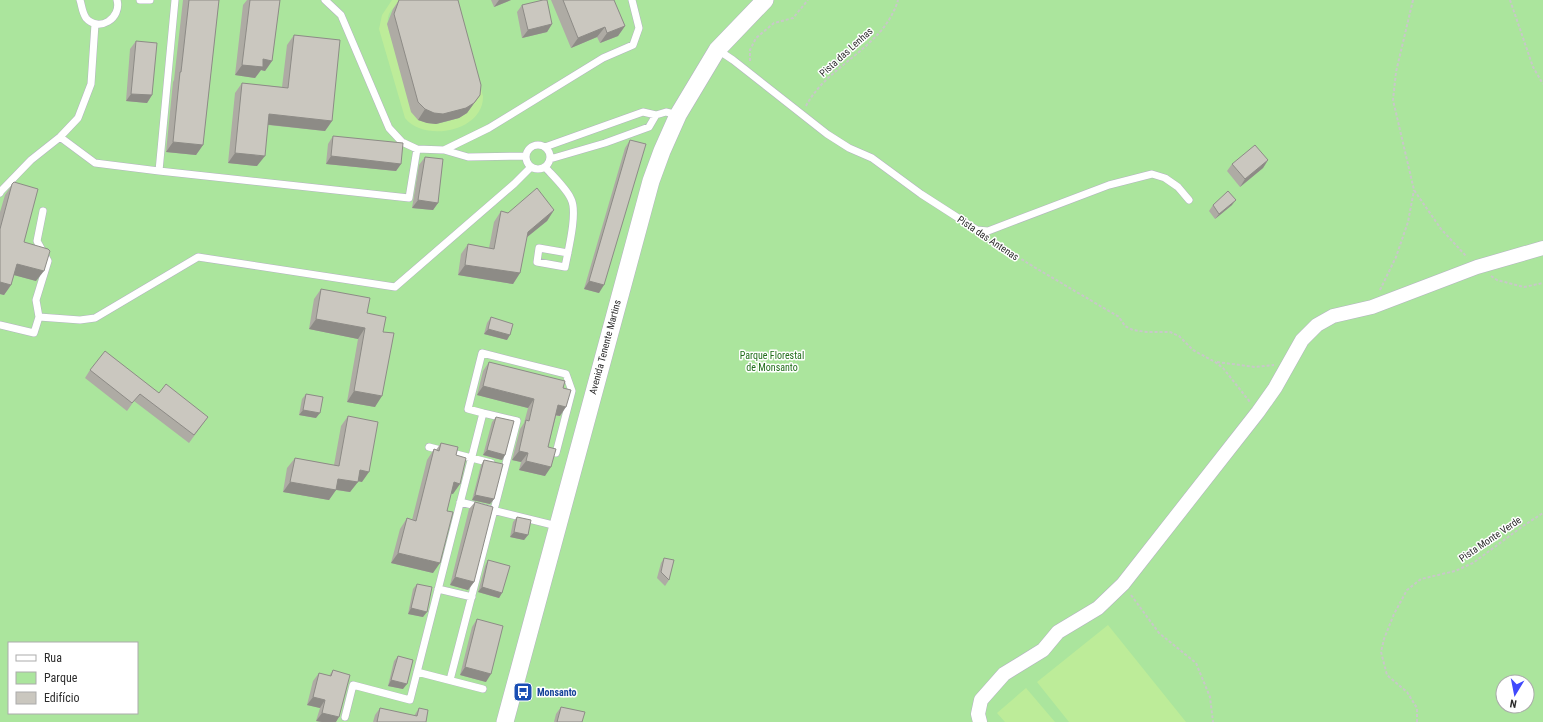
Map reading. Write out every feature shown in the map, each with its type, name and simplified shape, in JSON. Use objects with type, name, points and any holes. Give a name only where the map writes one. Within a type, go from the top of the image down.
[{"type":"street","name":"Avenida Tenente Martins","points":[[505,722],[650,181],[678,115],[717,50],[765,0]]},
{"type":"street","points":[[980,722],[978,714],[981,700],[1004,674],[1043,650],[1058,632],[1098,608],[1123,584],[1258,412],[1275,388],[1302,340],[1317,325],[1333,316],[1372,307],[1477,267],[1543,248]]},
{"type":"lane","points":[[82,2],[85,16],[89,21],[95,24],[106,23],[115,17],[118,7],[117,0]]},
{"type":"lane","points":[[140,0],[150,0]]},
{"type":"lane","points":[[159,171],[175,0]]},
{"type":"lane","points":[[325,0],[340,15],[389,128],[402,142],[417,149],[444,150],[468,156],[526,156]]},
{"type":"lane","points":[[444,150],[489,128],[603,58],[633,45],[639,28],[632,0]]},
{"type":"lane","points":[[0,193],[31,160],[60,138],[78,118],[91,84],[95,24]]},
{"type":"lane","name":"Pista das Antenas","points":[[717,50],[751,74],[827,134],[849,148],[872,158],[921,194],[977,230]]},
{"type":"lane","points":[[545,147],[549,152],[550,159],[545,167],[538,169],[531,167],[527,162],[526,156],[530,149],[537,145],[545,147],[643,112],[656,115],[666,112],[678,115]]},
{"type":"lane","points":[[550,159],[605,143],[649,127],[656,115]]},
{"type":"lane","points":[[60,138],[95,163],[409,198],[417,149]]},
{"type":"lane","points":[[39,317],[80,320],[95,318],[198,257],[395,287],[514,184],[531,167]]},
{"type":"lane","points":[[545,167],[571,198],[574,210],[568,253]]},
{"type":"lane","points":[[977,230],[988,231],[1109,185],[1152,174],[1165,178],[1178,187],[1189,200]]},
{"type":"lane","points":[[0,324],[34,333],[39,317],[36,300],[48,261],[37,241],[43,211]]},
{"type":"lane","points":[[450,680],[517,421],[468,408],[482,353],[566,374],[572,391],[556,453]]},
{"type":"lane","points":[[345,717],[353,685],[410,700],[483,413]]},
{"type":"lane","points":[[429,447],[505,466]]},
{"type":"lane","points":[[460,502],[557,526]]},
{"type":"lane","points":[[438,589],[472,597]]},
{"type":"lane","points":[[417,672],[483,689]]},
{"type":"path","points":[[751,74],[749,66],[750,50],[756,38],[774,23],[793,18],[808,0]]},
{"type":"path","name":"Pista das Lenhas","points":[[802,114],[810,99],[820,86],[867,45],[887,24],[895,10],[898,0]]},
{"type":"path","points":[[1413,0],[1396,72],[1393,100],[1414,190],[1441,229],[1477,267],[1497,280],[1524,287],[1543,283]]},
{"type":"path","points":[[1510,0],[1533,67],[1543,84]]},
{"type":"path","points":[[1372,307],[1396,257],[1408,222],[1414,190]]},
{"type":"path","name":"Pista das Antenas","points":[[977,230],[1029,264],[1119,317],[1125,326],[1133,330],[1147,332],[1175,333],[1194,350],[1223,368],[1238,389],[1258,412]]},
{"type":"path","points":[[1215,362],[1239,365],[1269,365],[1286,367]]},
{"type":"path","name":"Pista Monte Verde","points":[[1417,722],[1417,708],[1407,692],[1387,675],[1381,652],[1384,639],[1394,614],[1407,590],[1421,579],[1455,571],[1473,563],[1543,513]]},
{"type":"path","points":[[1123,584],[1159,633],[1196,663],[1210,697],[1213,722]]},
{"type":"green space","name":"Parque Florestal de Monsanto","points":[[0,0],[1543,0],[1543,722],[0,722]]},
{"type":"green space","points":[[392,0],[412,0],[394,8],[389,15],[388,25],[393,43],[456,5],[483,96],[481,108],[474,118],[464,125],[452,130],[439,131],[426,130],[414,126],[405,118],[379,29],[382,15]],"holes":[[[473,105],[457,118],[436,124]]]},
{"type":"green space","points":[[1108,625],[1186,722],[1069,722],[1037,682]]},
{"type":"green space","points":[[1026,688],[1055,722],[1005,722],[997,713]]},
{"type":"building","points":[[189,0],[219,0],[203,145],[173,142]]},
{"type":"building","points":[[250,0],[280,0],[272,61],[263,59],[263,67],[242,65]]},
{"type":"building","points":[[399,0],[458,0],[481,85],[480,95],[474,103],[466,108],[443,114],[434,113],[425,109],[418,102],[394,14]]},
{"type":"building","points":[[547,0],[552,24],[528,30],[522,5]]},
{"type":"building","points":[[563,0],[614,0],[625,26],[607,33],[605,27],[578,38]]},
{"type":"building","points":[[294,35],[340,40],[332,121],[269,114],[265,156],[235,153],[242,83],[288,88]]},
{"type":"building","points":[[136,41],[157,43],[152,95],[131,94]]},
{"type":"building","points":[[333,136],[403,143],[401,164],[331,156]]},
{"type":"building","points":[[630,140],[646,144],[604,285],[589,281]]},
{"type":"building","points":[[1255,145],[1268,160],[1245,179],[1232,164]]},
{"type":"building","points":[[425,157],[443,159],[438,203],[418,200]]},
{"type":"building","points":[[14,182],[38,189],[24,242],[48,249],[50,251],[44,271],[17,264],[11,285],[0,282],[0,229],[12,184]]},
{"type":"building","points":[[537,188],[554,210],[528,232],[520,273],[465,265],[468,244],[494,249],[501,211],[508,213]]},
{"type":"building","points":[[1228,191],[1236,200],[1219,214],[1213,205]]},
{"type":"building","points":[[321,289],[370,298],[367,313],[386,317],[383,332],[394,333],[382,396],[354,391],[365,328],[316,319]]},
{"type":"building","points":[[491,317],[513,324],[510,335],[488,329]]},
{"type":"building","points":[[105,351],[159,393],[166,384],[208,417],[194,435],[140,394],[132,403],[90,370]]},
{"type":"building","points":[[489,362],[565,381],[563,388],[571,390],[566,407],[558,405],[548,447],[556,449],[551,467],[526,461],[528,453],[519,451],[526,420],[529,421],[534,399],[483,386]]},
{"type":"building","points":[[306,394],[323,397],[320,413],[303,410]]},
{"type":"building","points":[[348,416],[378,422],[369,472],[360,470],[358,482],[338,479],[336,490],[290,482],[295,458],[339,466]]},
{"type":"building","points":[[496,417],[514,421],[505,455],[487,450]]},
{"type":"building","points":[[441,443],[458,447],[456,455],[466,458],[460,484],[454,482],[447,511],[453,512],[440,563],[398,553],[407,518],[416,521],[434,449],[439,451]]},
{"type":"building","points":[[484,460],[503,464],[494,499],[475,495]]},
{"type":"building","points":[[475,502],[493,507],[474,582],[455,577]]},
{"type":"building","points":[[517,517],[531,520],[528,535],[514,532]]},
{"type":"building","points":[[664,558],[674,560],[669,580],[661,572]]},
{"type":"building","points":[[488,560],[510,566],[502,593],[482,587]]},
{"type":"building","points":[[417,584],[432,587],[427,612],[411,608]]},
{"type":"building","points":[[477,619],[503,626],[491,674],[465,667]]},
{"type":"building","points":[[398,656],[413,660],[407,684],[391,680]]},
{"type":"building","points":[[333,670],[350,675],[339,717],[322,713],[325,700],[313,697],[319,673],[331,676]]},
{"type":"building","points":[[561,707],[585,712],[582,722],[557,722]]},
{"type":"building","points":[[380,708],[417,716],[419,708],[428,710],[426,722],[377,722]]},
{"type":"place","name":"Monsanto","points":[[523,692]]}]
